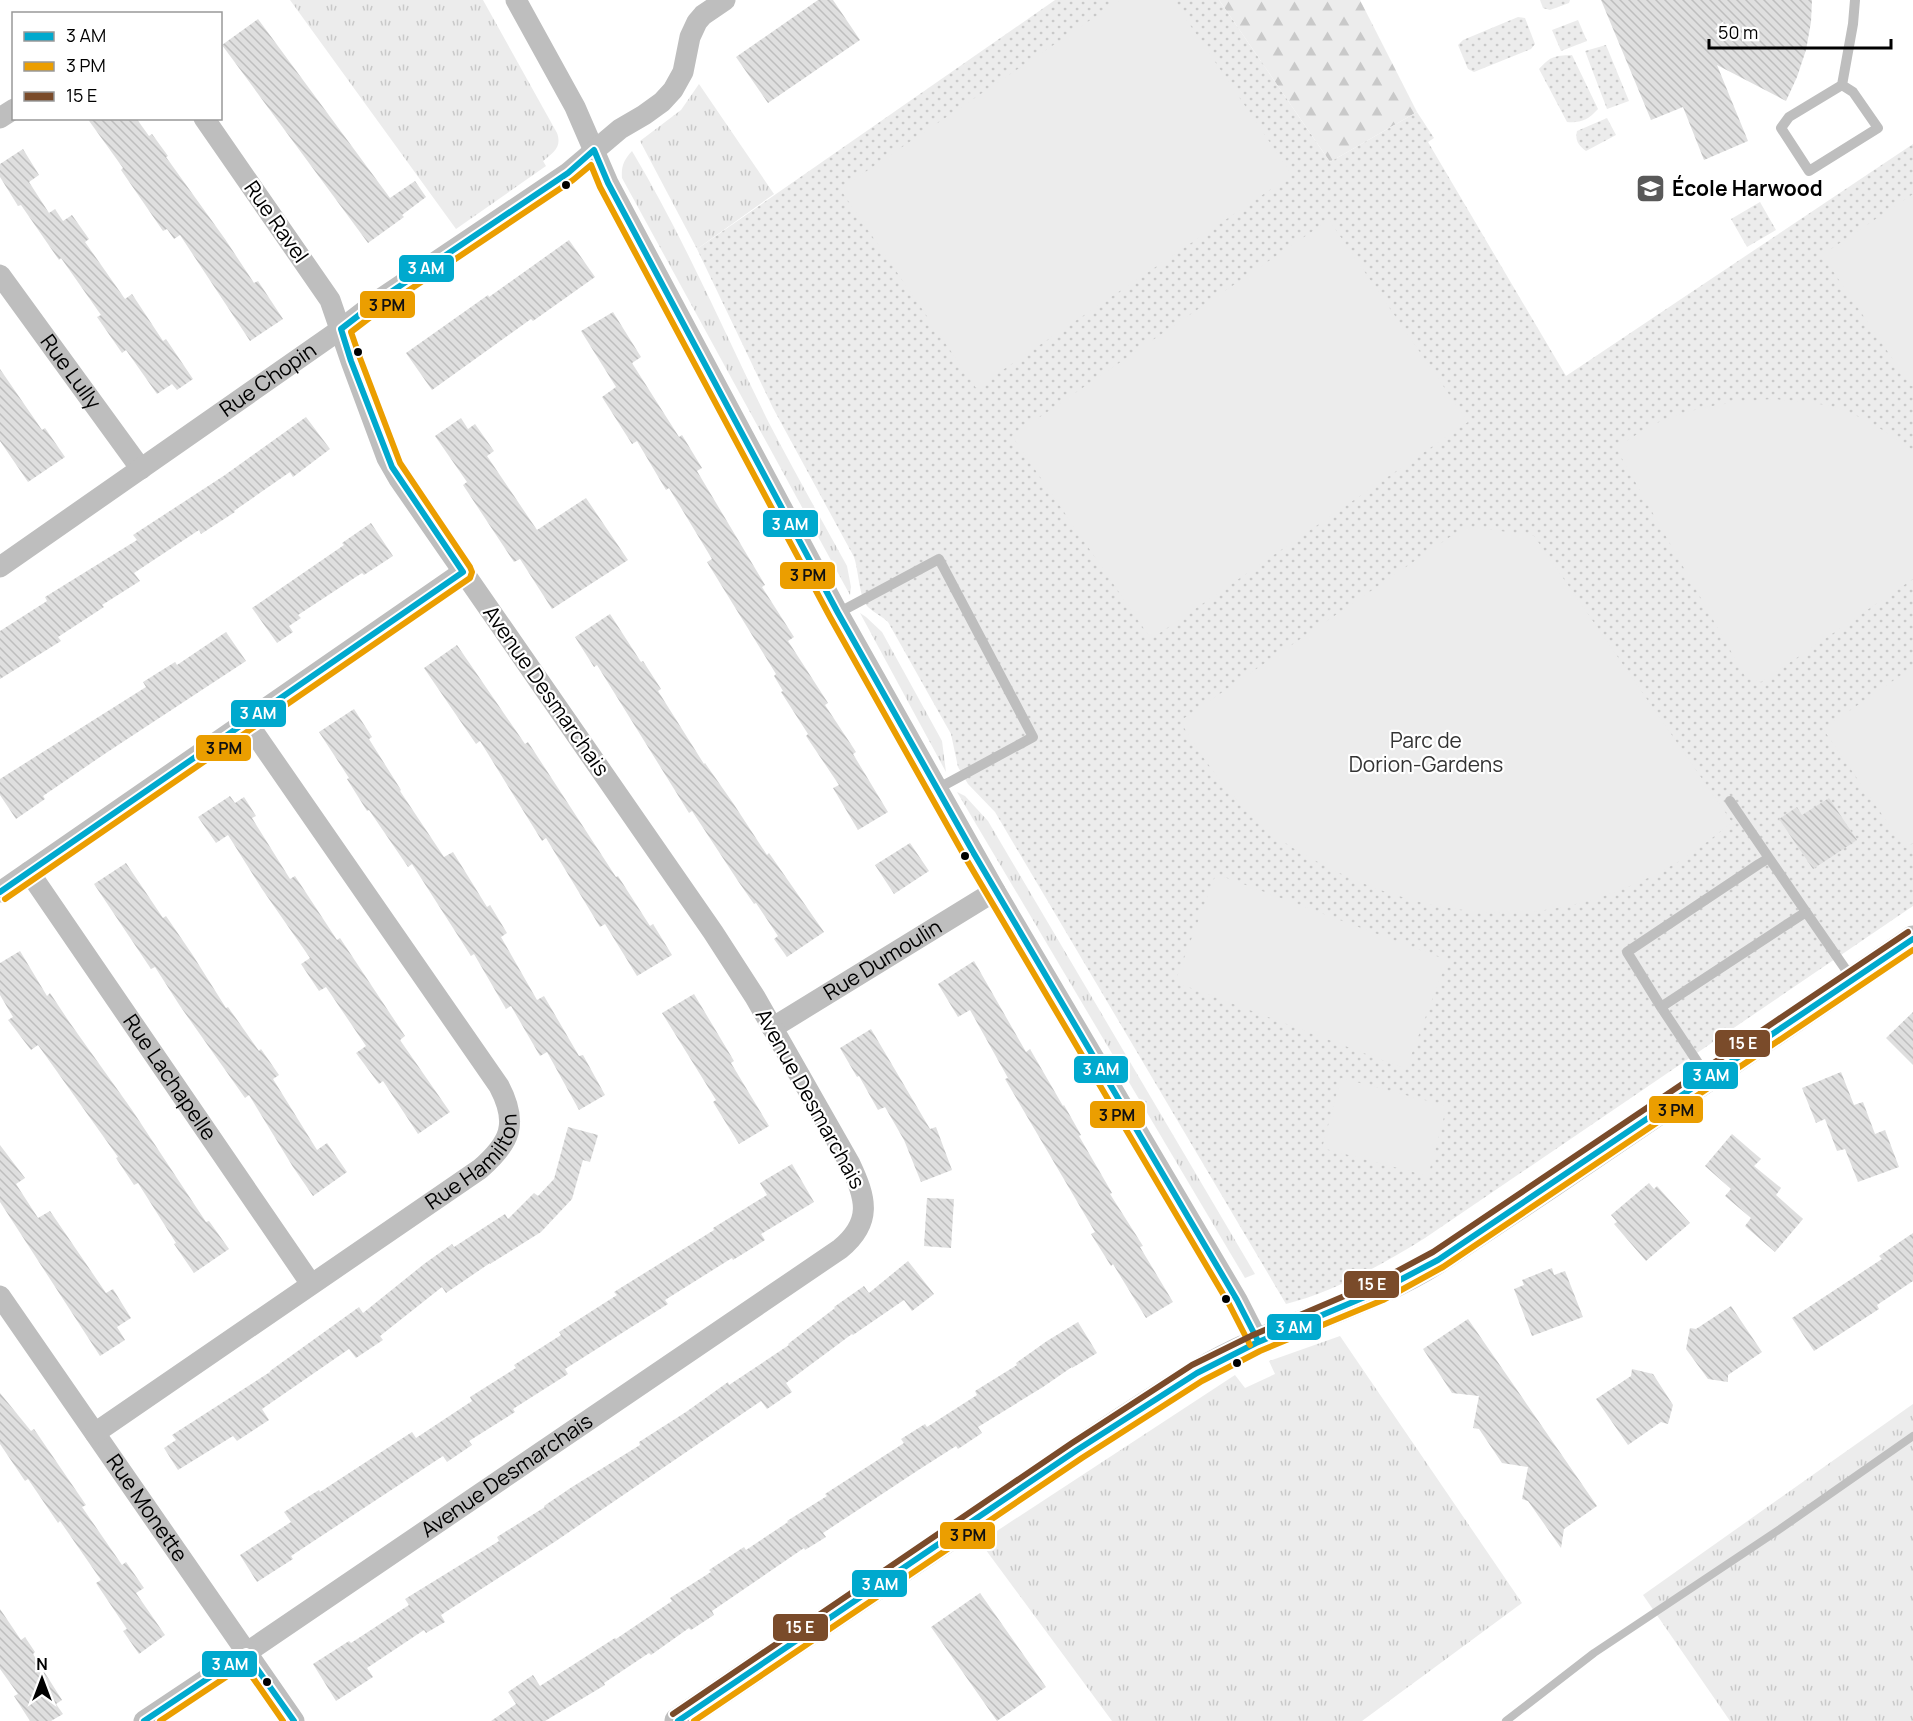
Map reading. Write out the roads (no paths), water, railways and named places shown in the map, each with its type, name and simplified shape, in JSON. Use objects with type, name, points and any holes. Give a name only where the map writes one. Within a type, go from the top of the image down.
[{"type":"street","points":[[516,0],[575,107],[608,183],[838,613],[995,891],[1237,1300],[1258,1341]]},
{"type":"street","name":"Rue Chopin","points":[[0,567],[341,329],[376,302],[568,173],[620,129],[669,96],[683,72],[690,37],[697,22],[725,0]]},
{"type":"street","name":"Rue Ravel","points":[[205,120],[330,300],[341,329]]},
{"type":"street","name":"Rue Lully","points":[[0,275],[141,469]]},
{"type":"street","name":"Avenue Desmarchais","points":[[144,1721],[825,1259],[856,1234],[863,1217],[862,1190],[857,1178],[772,1028],[713,932],[392,467],[341,329]]},
{"type":"street","points":[[0,892],[463,572]]},
{"type":"street","name":"Rue Hamilton","points":[[95,1432],[480,1169],[503,1145],[507,1136],[509,1116],[504,1095],[492,1075],[246,721]]},
{"type":"street","name":"Rue Lachapelle","points":[[29,872],[311,1284]]},
{"type":"street","name":"Rue Dumoulin","points":[[772,1028],[995,891]]},
{"type":"street","points":[[678,1721],[1080,1449],[1198,1373],[1258,1341],[1350,1305],[1420,1271],[1552,1185],[1913,939]]},
{"type":"street","name":"Rue Monette","points":[[0,1296],[294,1721]]},
{"type":"lane","points":[[1842,85],[1853,92],[1878,128],[1809,171],[1781,128],[1789,117],[1842,85],[1855,0]]},
{"type":"lane","points":[[838,613],[939,559],[1033,737],[937,789]]},
{"type":"lane","points":[[1730,801],[1853,980]]},
{"type":"lane","points":[[1708,1078],[1627,952],[1769,858]]},
{"type":"lane","points":[[1661,1006],[1806,912]]},
{"type":"waterway","points":[[1506,1721],[1594,1653],[1780,1529],[1913,1436]]},
{"type":"place","name":"École Harwood","points":[[1651,189]]},
{"type":"park label","name":"Parc de Dorion-Gardens","points":[[1426,753]]}]
